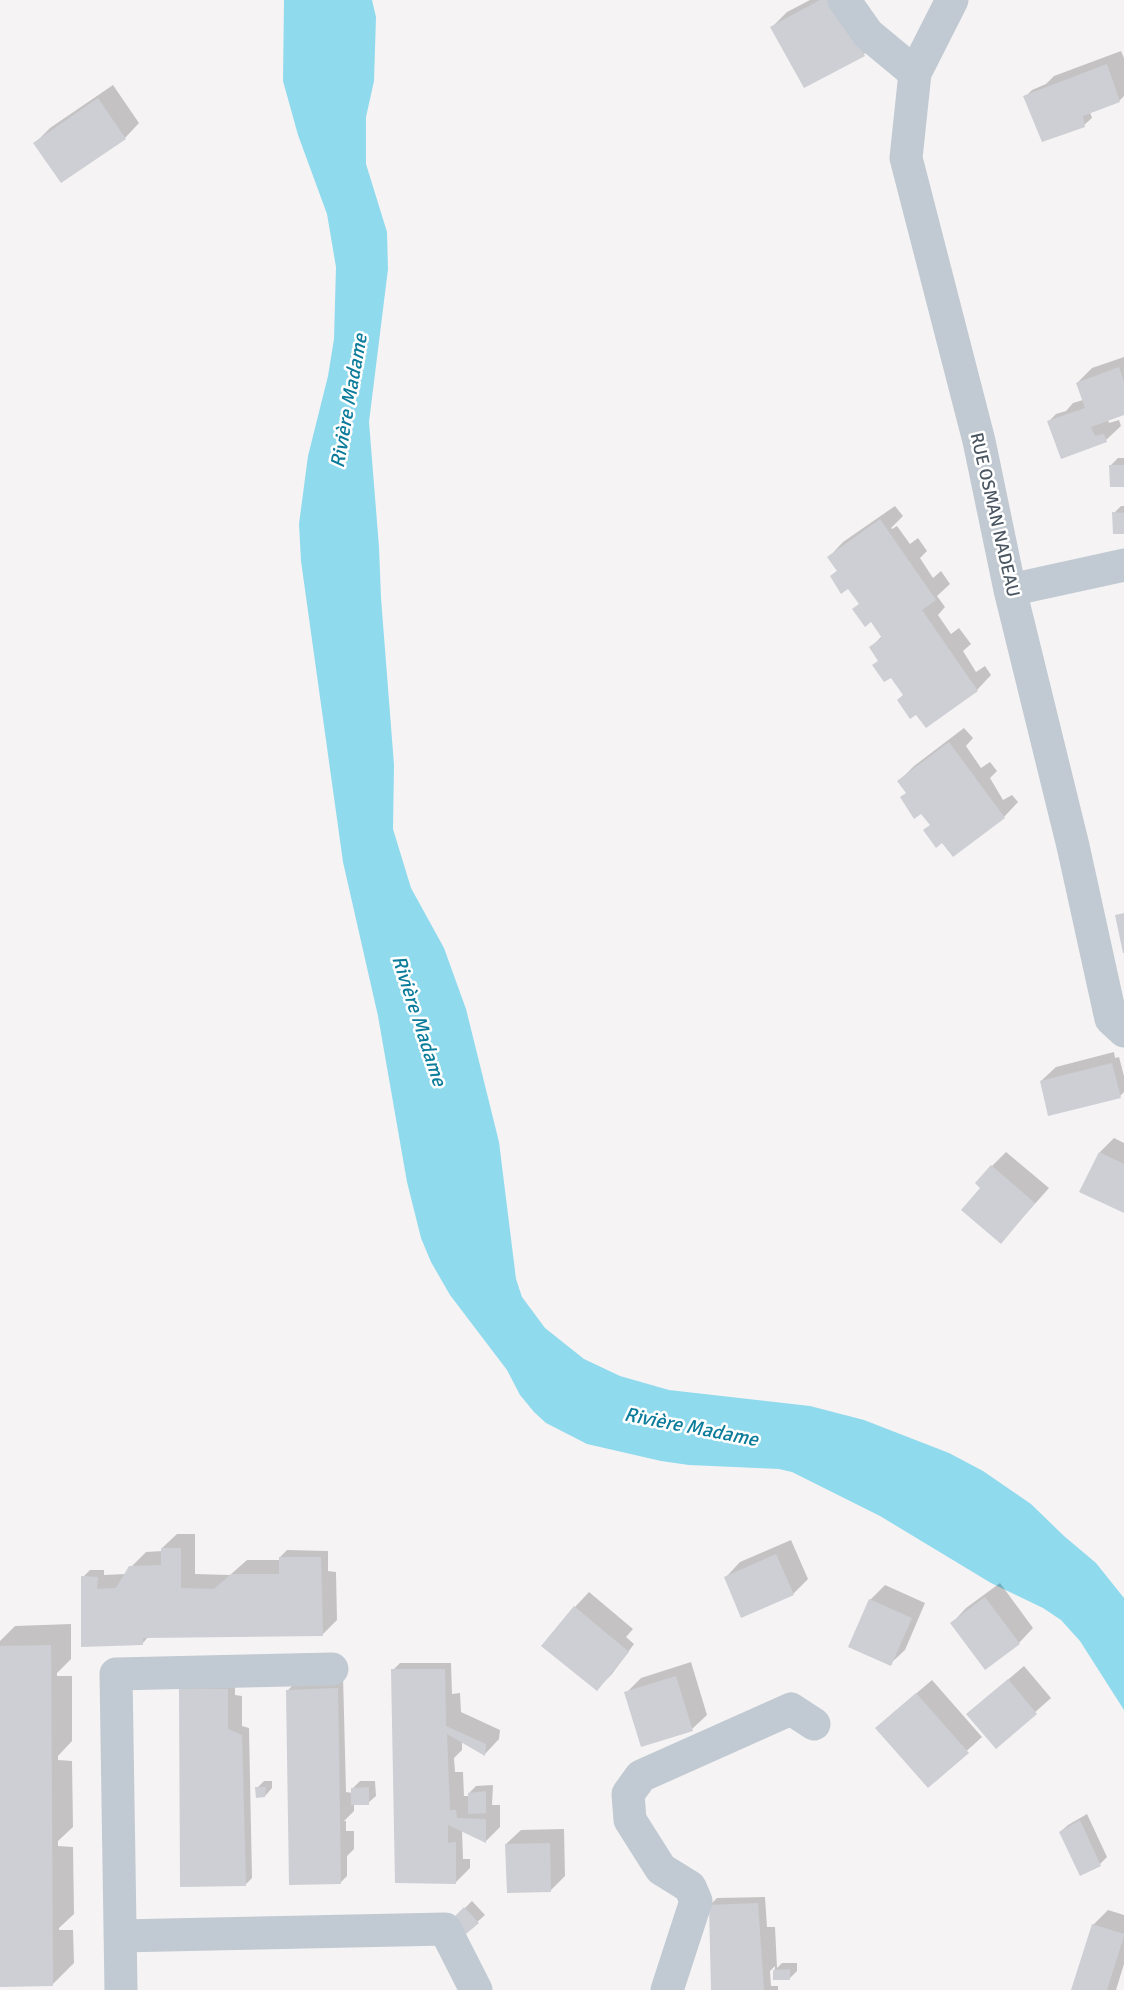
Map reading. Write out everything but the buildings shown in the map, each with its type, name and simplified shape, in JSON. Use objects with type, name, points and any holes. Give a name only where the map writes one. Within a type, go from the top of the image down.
[{"type":"street","points":[[844,0],[868,34],[915,73]]},
{"type":"street","name":"RUE OSMAN NADEAU","points":[[952,0],[915,73],[906,158],[978,441],[1111,1019],[1124,1031]]},
{"type":"street","points":[[1011,590],[1124,565]]},
{"type":"street","points":[[121,1990],[116,1674],[332,1670]]},
{"type":"street","points":[[667,1990],[696,1901],[690,1887],[661,1869],[630,1820],[628,1794],[641,1776],[791,1709],[814,1724]]},
{"type":"street","points":[[120,1936],[446,1929],[476,1990]]},
{"type":"water","name":"Rivière Madame","points":[[284,0],[372,0],[376,17],[374,81],[366,117],[366,164],[387,232],[388,269],[369,422],[394,765],[393,829],[411,888],[444,948],[466,1009],[499,1142],[516,1279],[522,1297],[545,1328],[584,1359],[620,1376],[669,1390],[810,1406],[864,1420],[949,1453],[983,1471],[1031,1504],[1096,1563],[1124,1598],[1124,1710],[1080,1641],[1061,1620],[1043,1608],[991,1583],[880,1516],[792,1472],[779,1469],[689,1465],[661,1461],[587,1444],[546,1423],[520,1395],[507,1370],[450,1295],[431,1262],[421,1238],[407,1182],[378,1016],[343,862],[301,561],[299,524],[308,456],[328,376],[334,339],[336,267],[327,214],[298,135],[283,81]]}]
